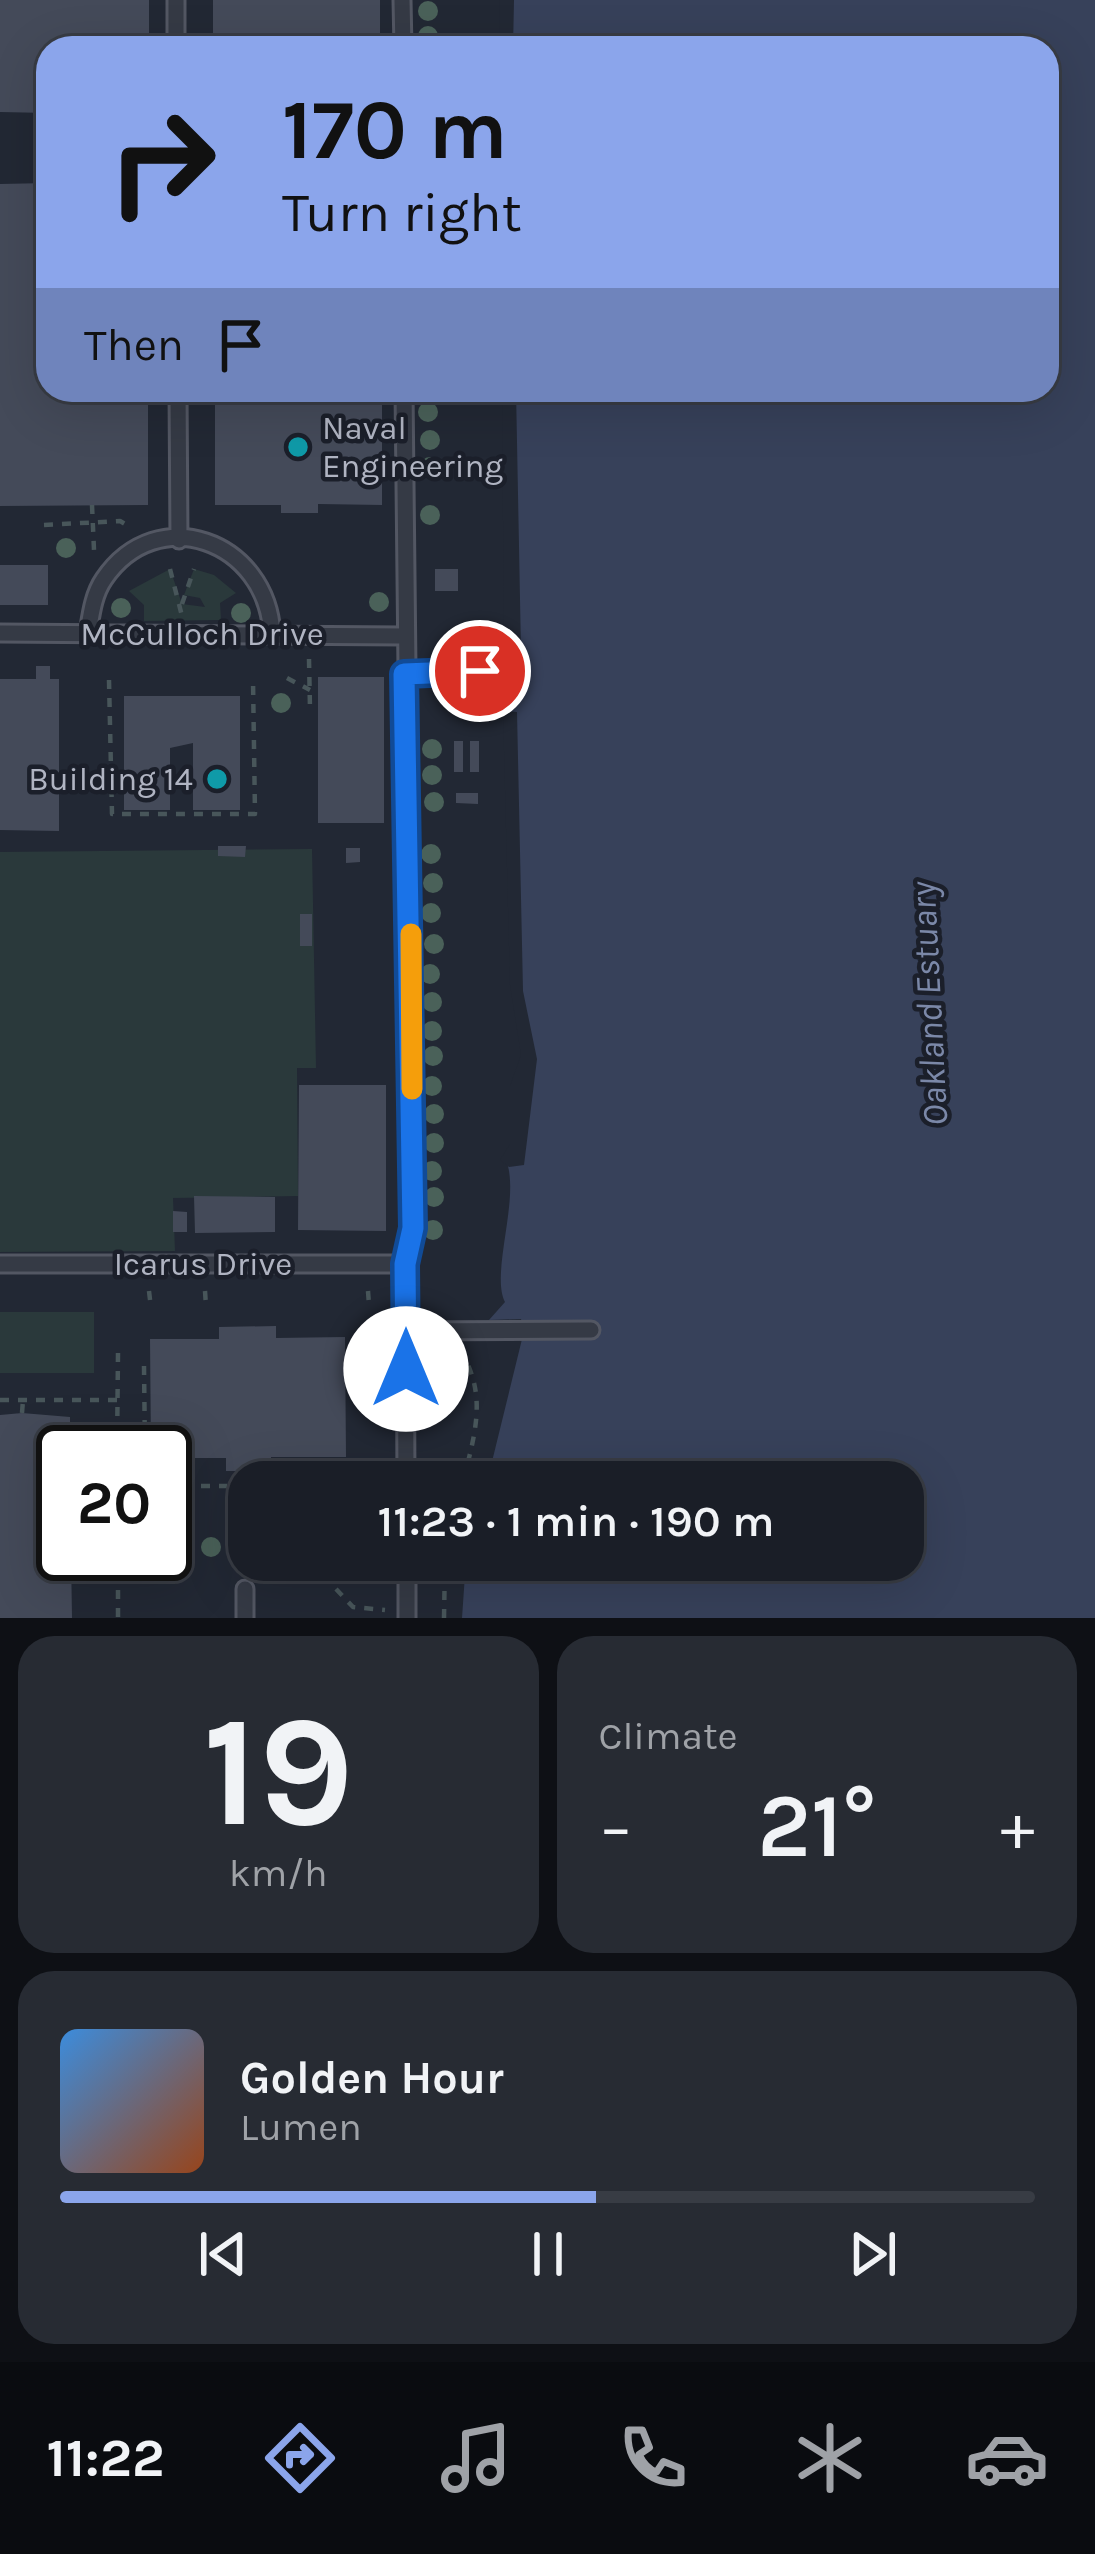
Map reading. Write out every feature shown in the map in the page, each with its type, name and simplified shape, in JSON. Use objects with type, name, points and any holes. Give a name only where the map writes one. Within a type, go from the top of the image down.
[{"type":"lane","points":[[176,0],[176,36]]},
{"type":"lane","points":[[402,0],[403,36]]},
{"type":"lane","points":[[178,402],[179,540]]},
{"type":"lane","points":[[404,402],[413,1228],[405,1264],[406,1461]]},
{"type":"lane","points":[[88,634],[103,580],[124,557],[149,544],[179,540],[211,542],[236,555],[264,591],[272,634]]},
{"type":"lane","name":"McCulloch Drive","points":[[0,633],[404,637]]},
{"type":"lane","points":[[404,674],[480,671]]},
{"type":"lane","name":"Icarus Drive","points":[[0,1264],[405,1264]]},
{"type":"lane","points":[[405,1331],[591,1330]]},
{"type":"lane","points":[[406,1581],[407,1618]]},
{"type":"lane","points":[[245,1589],[245,1618]]},
{"type":"path","points":[[92,505],[94,550]]},
{"type":"path","points":[[44,525],[120,521],[130,527]]},
{"type":"path","points":[[170,569],[182,604],[194,569]]},
{"type":"path","points":[[309,659],[310,709]]},
{"type":"path","points":[[287,677],[310,690]]},
{"type":"path","points":[[109,680],[112,814],[255,814],[253,680]]},
{"type":"path","points":[[149,1291],[151,1307]]},
{"type":"path","points":[[205,1291],[206,1306]]},
{"type":"path","points":[[368,1291],[369,1305]]},
{"type":"path","points":[[449,1331],[476,1376],[480,1396],[468,1461]]},
{"type":"path","points":[[118,1353],[118,1425]]},
{"type":"path","points":[[144,1366],[145,1425]]},
{"type":"path","points":[[0,1400],[118,1400]]},
{"type":"path","points":[[22,1400],[22,1413]]},
{"type":"path","points":[[192,1486],[227,1486]]},
{"type":"path","points":[[118,1581],[118,1618]]},
{"type":"path","points":[[444,1618],[445,1581]]},
{"type":"path","points":[[336,1589],[352,1607],[385,1607],[385,1618]]},
{"type":"shaded area","points":[[170,569],[182,604],[205,607],[200,598],[184,595],[194,569],[214,575],[236,593],[220,603],[221,620],[144,621],[144,605],[129,591]]},
{"type":"shaded area","points":[[312,849],[316,1068],[297,1068],[298,1196],[173,1198],[175,1251],[0,1252],[0,852]]},
{"type":"shaded area","points":[[0,1312],[94,1312],[94,1373],[0,1373]]},
{"type":"water","name":"Oakland Estuary","points":[[505,0],[1095,0],[1095,1618],[462,1618],[465,1581],[924,1581],[924,1461],[492,1461],[524,1331],[521,1319],[489,1320],[505,1302],[501,1273],[510,1194],[506,1160],[515,1146],[527,1055],[516,984],[508,720],[508,402],[1059,402],[1059,36],[506,36]]},
{"type":"pier","points":[[499,0],[514,0],[513,36],[500,36]]},
{"type":"pier","points":[[502,402],[516,402],[521,651],[504,651]]},
{"type":"pier","points":[[503,711],[517,712],[523,991],[537,1059],[524,1165],[509,1167],[500,1160],[510,1144],[510,1086],[521,1055],[510,985]]},
{"type":"building","points":[[0,0],[149,0],[149,36],[36,36],[36,113],[0,112]]},
{"type":"building","points":[[213,0],[380,0],[380,36],[213,36]]},
{"type":"building","points":[[36,183],[36,402],[148,402],[148,505],[0,506],[0,184]]},
{"type":"building","name":"Naval Engineering","points":[[215,402],[382,402],[382,505],[318,504],[318,513],[281,513],[281,505],[215,505]]},
{"type":"building","points":[[0,565],[48,565],[48,605],[0,605]]},
{"type":"building","points":[[435,569],[458,569],[458,591],[435,591]]},
{"type":"building","points":[[36,666],[50,666],[50,679],[59,679],[59,831],[0,830],[0,679],[36,679]]},
{"type":"building","points":[[318,677],[384,677],[384,823],[318,823]]},
{"type":"building","name":"Building 14","points":[[124,696],[240,696],[240,810],[193,810],[193,743],[170,748],[170,810],[124,810]]},
{"type":"building","points":[[454,741],[463,741],[463,772],[454,772]]},
{"type":"building","points":[[470,741],[479,741],[479,772],[470,772]]},
{"type":"building","points":[[456,793],[478,793],[478,804],[456,803]]},
{"type":"building","points":[[218,846],[246,846],[245,857],[218,856]]},
{"type":"building","points":[[346,848],[360,848],[360,862],[346,863]]},
{"type":"building","points":[[300,914],[312,914],[312,946],[300,946]]},
{"type":"building","points":[[299,1085],[386,1085],[386,1231],[298,1230]]},
{"type":"building","points":[[194,1196],[275,1197],[275,1232],[195,1233]]},
{"type":"building","points":[[173,1211],[187,1212],[187,1232],[173,1232]]},
{"type":"building","points":[[276,1326],[276,1338],[345,1337],[346,1457],[228,1461],[226,1471],[226,1458],[192,1458],[192,1425],[151,1425],[150,1339],[219,1339],[219,1327]]},
{"type":"building","points":[[0,1415],[70,1417],[70,1425],[36,1425],[36,1581],[71,1581],[72,1618],[0,1618]]},
{"type":"slow traffic","points":[[411,934],[412,1089]]},
{"type":"place","name":"Naval Engineering","points":[[298,447]]},
{"type":"place","name":"Building 14","points":[[217,779]]},
{"type":"route","points":[[406,1369],[405,1264],[413,1228],[411,865],[404,674],[480,671]]}]
